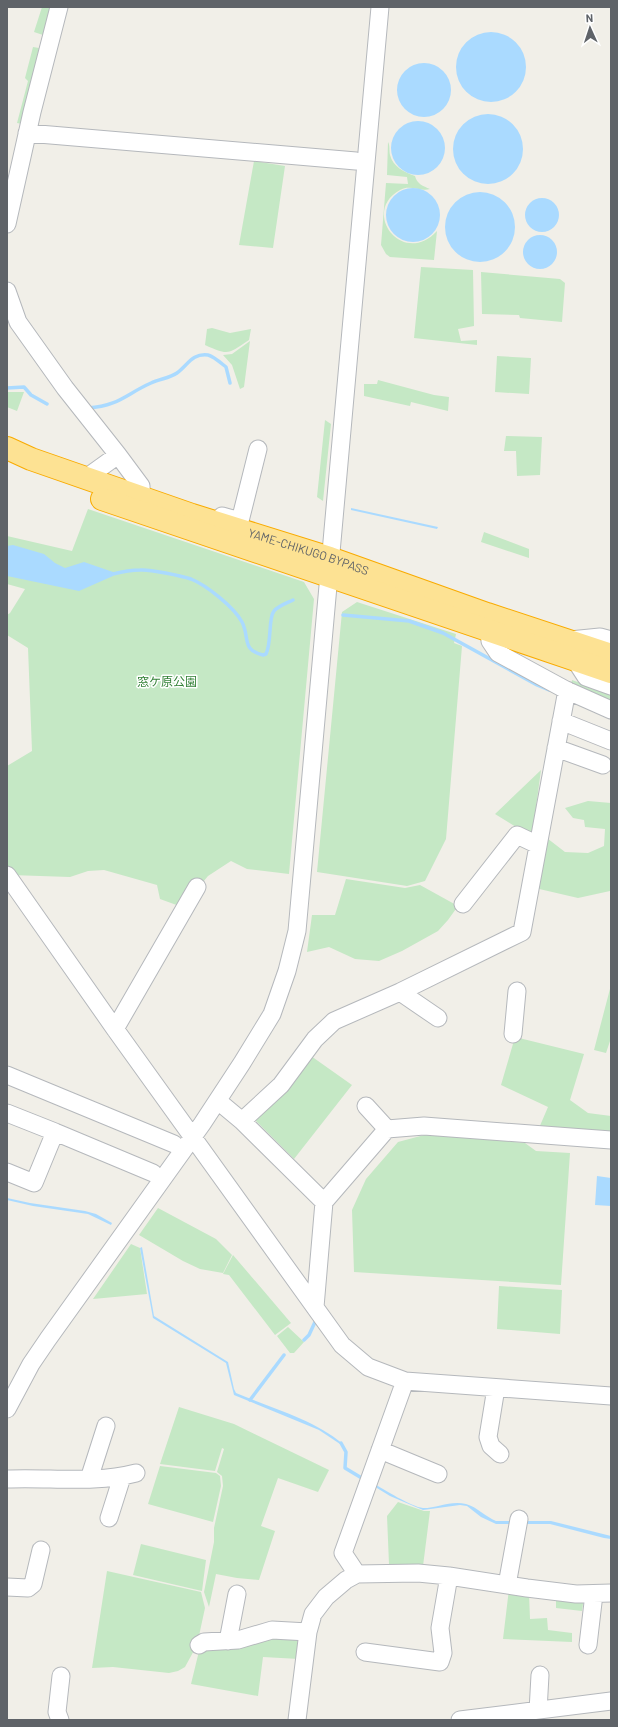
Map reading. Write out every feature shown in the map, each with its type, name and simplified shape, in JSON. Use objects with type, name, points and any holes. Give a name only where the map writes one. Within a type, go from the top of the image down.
[{"type":"highway","name":"YAME-CHIKUGO BYPASS","points":[[7,448],[31,459],[86,478],[142,505]]},
{"type":"highway","name":"YAME-CHIKUGO BYPASS","points":[[7,464],[70,488],[200,517],[330,568],[488,623],[601,658]]},
{"type":"highway","name":"YAME-CHIKUGO BYPASS","points":[[488,623],[566,640],[601,658]]},
{"type":"street","points":[[7,224],[27,133],[59,7]]},
{"type":"street","points":[[7,1409],[31,1364],[48,1338],[218,1101],[272,1014],[288,971],[297,931],[380,7]]},
{"type":"street","points":[[27,133],[356,161]]},
{"type":"street","points":[[7,291],[18,322],[65,388],[141,486],[142,505]]},
{"type":"street","points":[[195,507],[240,521],[258,449]]},
{"type":"street","points":[[86,478],[118,455]]},
{"type":"street","points":[[488,623],[490,641],[498,652],[567,690],[611,710]]},
{"type":"street","points":[[601,658],[586,677],[611,686]]},
{"type":"street","points":[[242,1121],[281,1085],[315,1039],[334,1021],[400,992],[522,932],[567,690]]},
{"type":"street","points":[[561,722],[611,741]]},
{"type":"street","points":[[556,748],[603,765]]},
{"type":"street","points":[[463,904],[517,835],[538,845]]},
{"type":"street","points":[[7,875],[115,1029],[342,1345],[368,1368],[405,1381],[611,1396]]},
{"type":"street","points":[[115,1029],[197,887]]},
{"type":"street","points":[[513,1034],[517,991]]},
{"type":"street","points":[[400,992],[438,1018]]},
{"type":"street","points":[[7,1074],[174,1144]]},
{"type":"street","points":[[218,1101],[242,1121],[324,1202]]},
{"type":"street","points":[[366,1106],[387,1129]]},
{"type":"street","points":[[7,1113],[153,1173]]},
{"type":"street","points":[[316,1307],[324,1202],[387,1129],[424,1126],[611,1140]]},
{"type":"street","points":[[7,1172],[34,1183],[55,1132]]},
{"type":"street","points":[[357,1574],[342,1553],[405,1381]]},
{"type":"street","points":[[496,1388],[488,1437],[491,1446],[500,1454]]},
{"type":"street","points":[[89,1479],[106,1426]]},
{"type":"street","points":[[380,1450],[438,1474]]},
{"type":"street","points":[[7,1479],[89,1479],[129,1475],[109,1518]]},
{"type":"street","points":[[507,1585],[519,1519]]},
{"type":"street","points":[[7,1587],[28,1588],[33,1584],[41,1550]]},
{"type":"street","points":[[297,1720],[308,1632],[313,1614],[326,1597],[346,1580],[357,1574],[418,1573],[576,1594],[611,1593]]},
{"type":"street","points":[[365,1652],[440,1662],[443,1653],[440,1628],[449,1576]]},
{"type":"street","points":[[228,1641],[237,1594]]},
{"type":"street","points":[[588,1645],[594,1594]]},
{"type":"street","points":[[199,1645],[204,1642],[238,1640],[272,1630],[308,1632]]},
{"type":"street","points":[[538,1710],[540,1675]]},
{"type":"street","points":[[60,1720],[58,1712],[61,1676]]},
{"type":"street","points":[[460,1720],[611,1701]]},
{"type":"green space","points":[[42,7],[50,7],[43,35],[34,32]]},
{"type":"green space","points":[[33,47],[39,48],[22,124],[17,123],[28,81],[25,78]]},
{"type":"green space","points":[[388,142],[391,159],[396,166],[415,176],[419,183],[430,189],[422,190],[404,188],[400,190],[389,200],[384,211],[385,222],[391,233],[400,240],[411,243],[424,241],[437,231],[434,260],[390,257],[386,254],[381,245],[386,183],[408,184],[407,177],[387,175]]},
{"type":"green space","points":[[254,161],[285,166],[273,248],[239,245]]},
{"type":"green space","points":[[421,267],[473,270],[474,326],[458,329],[461,341],[477,340],[477,345],[414,338]]},
{"type":"green space","points":[[481,272],[560,279],[565,283],[562,322],[520,318],[519,315],[482,314]]},
{"type":"green space","points":[[212,328],[230,333],[251,329],[249,340],[232,351],[224,352],[205,345],[207,329]]},
{"type":"green space","points":[[250,341],[244,387],[240,389],[232,365],[223,355],[232,354]]},
{"type":"green space","points":[[497,356],[531,358],[529,394],[495,392]]},
{"type":"green space","points":[[378,380],[434,395],[449,397],[448,411],[411,402],[410,406],[364,396],[364,384],[377,384]]},
{"type":"green space","points":[[7,392],[24,392],[17,411],[7,407]]},
{"type":"green space","points":[[325,420],[331,424],[323,501],[317,497]]},
{"type":"green space","points":[[506,436],[542,437],[540,475],[517,476],[516,451],[504,451]]},
{"type":"green space","name":"窓ケ原公園","points":[[88,509],[304,582],[314,599],[289,874],[247,869],[231,861],[208,876],[182,907],[160,899],[157,885],[104,870],[88,871],[70,877],[11,875],[7,868],[7,766],[32,751],[28,648],[7,635],[7,615],[10,613],[25,589],[7,584],[7,536],[72,551]]},
{"type":"green space","points":[[484,532],[529,549],[529,558],[481,542]]},
{"type":"green space","points":[[357,602],[456,634],[454,643],[462,646],[446,839],[425,881],[407,886],[317,872],[342,612]]},
{"type":"green space","points":[[572,680],[611,694],[611,703],[571,685]]},
{"type":"green space","points":[[541,770],[532,837],[495,814]]},
{"type":"green space","points":[[588,801],[611,803],[610,891],[578,898],[535,888],[543,835],[565,852],[588,853],[604,846],[605,829],[585,827],[584,820],[573,818],[565,808]]},
{"type":"green space","points":[[346,879],[405,888],[420,885],[458,906],[438,931],[402,951],[379,961],[355,959],[329,947],[307,952],[312,915],[335,915]]},
{"type":"green space","points":[[611,985],[611,1038],[606,1053],[594,1050]]},
{"type":"green space","points":[[515,1037],[584,1054],[570,1100],[588,1113],[611,1116],[611,1136],[539,1128],[548,1107],[501,1085]]},
{"type":"green space","points":[[311,1056],[352,1085],[294,1159],[253,1118]]},
{"type":"green space","points":[[428,1134],[525,1143],[536,1151],[570,1153],[561,1285],[354,1272],[352,1210],[366,1179],[398,1142]]},
{"type":"green space","points":[[158,1208],[216,1239],[232,1255],[223,1273],[200,1269],[183,1261],[139,1235]]},
{"type":"green space","points":[[131,1244],[140,1248],[147,1294],[93,1299]]},
{"type":"green space","points":[[233,1255],[291,1323],[275,1335],[229,1275],[223,1274]]},
{"type":"green space","points":[[499,1286],[562,1290],[560,1334],[497,1329]]},
{"type":"green space","points":[[288,1327],[304,1342],[294,1353],[290,1353],[277,1336]]},
{"type":"green space","points":[[179,1407],[234,1424],[329,1470],[318,1492],[278,1478],[261,1526],[275,1531],[259,1580],[216,1574],[209,1607],[204,1592],[214,1542],[214,1528],[223,1486],[222,1476],[217,1472],[224,1449],[222,1448],[215,1471],[160,1464]]},
{"type":"green space","points":[[160,1466],[216,1473],[220,1476],[221,1486],[213,1522],[148,1504]]},
{"type":"green space","points":[[398,1502],[424,1511],[430,1511],[423,1566],[389,1564],[387,1516]]},
{"type":"green space","points":[[141,1544],[206,1560],[202,1591],[133,1575]]},
{"type":"green space","points":[[107,1571],[201,1592],[205,1608],[197,1645],[185,1667],[178,1671],[169,1673],[113,1667],[92,1668]]},
{"type":"green space","points":[[509,1589],[529,1593],[530,1619],[547,1618],[548,1630],[572,1633],[572,1642],[503,1639]]},
{"type":"green space","points":[[556,1597],[584,1597],[582,1611],[556,1608]]},
{"type":"green space","points":[[266,1637],[300,1638],[299,1659],[263,1657],[258,1696],[191,1684],[200,1647]]},
{"type":"water","points":[[491,32],[510,38],[520,48],[526,67],[520,86],[510,96],[491,102],[472,96],[462,86],[456,67],[462,48],[472,38]]},
{"type":"water","points":[[419,63],[429,63],[439,67],[447,75],[451,85],[451,95],[447,105],[439,113],[429,117],[419,117],[409,113],[401,105],[397,95],[397,85],[401,75],[409,67]]},
{"type":"water","points":[[488,114],[507,120],[517,130],[523,149],[517,168],[507,178],[488,184],[469,178],[459,168],[453,149],[459,130],[469,120]]},
{"type":"water","points":[[413,121],[423,121],[433,125],[441,133],[445,143],[445,153],[441,163],[433,171],[423,175],[413,175],[403,171],[395,163],[391,153],[391,143],[395,133],[403,125]]},
{"type":"water","points":[[408,188],[418,188],[428,192],[436,200],[440,210],[440,220],[436,230],[428,238],[418,242],[408,242],[398,238],[390,230],[386,220],[386,210],[390,200],[398,192]]},
{"type":"water","points":[[480,192],[499,198],[509,208],[515,227],[509,246],[499,256],[480,262],[461,256],[451,246],[445,227],[451,208],[461,198]]},
{"type":"water","points":[[539,198],[545,198],[549,199],[556,205],[559,215],[558,222],[552,229],[545,232],[539,232],[535,231],[528,225],[525,218],[525,212],[526,208],[532,201]]},
{"type":"water","points":[[537,235],[543,235],[547,236],[554,242],[557,252],[556,259],[550,266],[543,269],[537,269],[533,268],[526,262],[523,255],[523,249],[524,245],[530,238]]},
{"type":"water","points":[[351,508],[438,527],[437,529],[351,510]]},
{"type":"water","points":[[13,545],[44,554],[55,563],[65,568],[84,562],[113,572],[113,576],[79,591],[7,576],[7,546]]},
{"type":"water","points":[[597,1176],[611,1178],[611,1206],[595,1205]]},
{"type":"water","points":[[7,1198],[85,1211],[96,1214],[112,1223],[111,1225],[88,1214],[33,1206],[7,1200]]},
{"type":"water","points":[[142,1247],[154,1316],[228,1362],[236,1393],[305,1421],[331,1435],[343,1444],[343,1446],[319,1430],[234,1395],[226,1363],[153,1318],[140,1248]]},
{"type":"water","points":[[373,1483],[418,1507],[429,1508],[460,1503],[474,1507],[496,1521],[551,1521],[611,1536],[611,1539],[550,1524],[496,1524],[481,1517],[467,1506],[460,1505],[423,1510],[390,1496],[372,1485]]},
{"type":"waterway","points":[[88,408],[107,405],[122,399],[142,387],[174,375],[191,360],[203,355],[212,357],[226,367],[230,383]]},
{"type":"waterway","points":[[7,388],[24,387],[31,395],[47,404]]},
{"type":"waterway","points":[[113,574],[144,570],[180,576],[197,582],[219,597],[233,610],[242,622],[249,646],[256,653],[263,655],[266,654],[268,649],[272,614],[280,606],[293,600]]},
{"type":"waterway","points":[[343,615],[409,621],[443,633],[537,685],[549,690]]},
{"type":"waterway","points":[[304,1340],[309,1335],[315,1322]]},
{"type":"waterway","points":[[250,1400],[284,1355]]},
{"type":"waterway","points":[[341,1443],[346,1452],[345,1468],[365,1480]]}]
